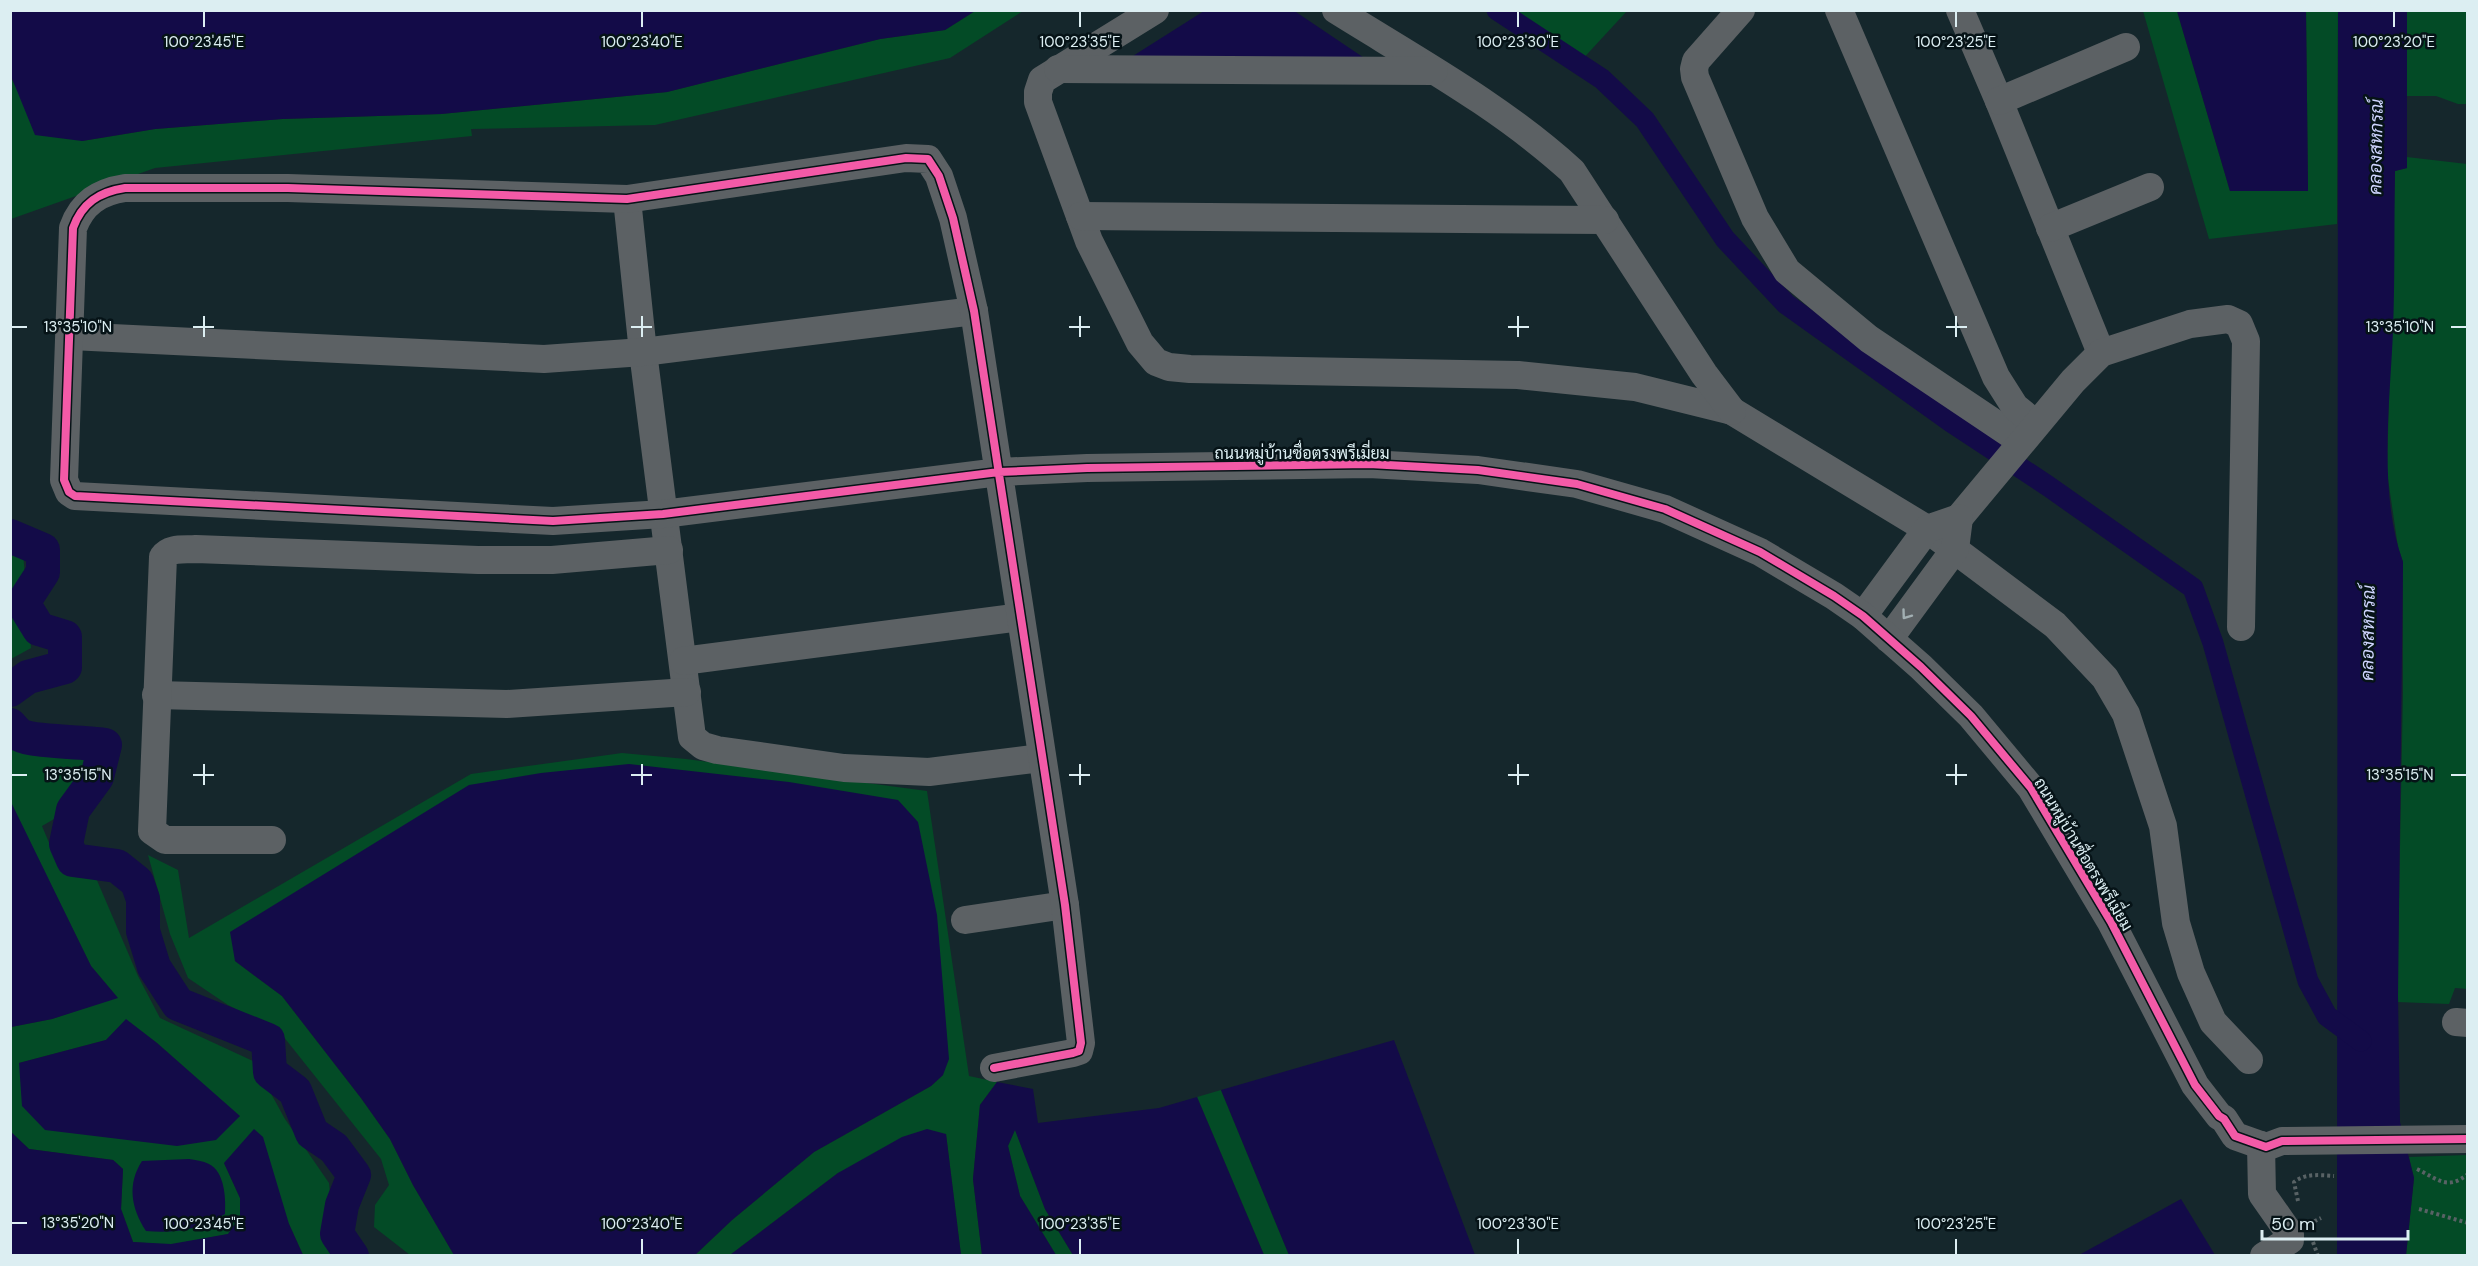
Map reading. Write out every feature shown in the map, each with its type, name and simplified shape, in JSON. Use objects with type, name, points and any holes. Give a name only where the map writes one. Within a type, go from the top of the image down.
[{"type":"street","points":[[1155,10],[1042,80],[1038,102],[1089,241],[1140,343],[1156,362],[1169,367],[1518,375],[1635,387],[1732,411],[1927,529],[2055,625],[2105,678],[2126,714],[2163,826],[2176,923],[2191,973],[2212,1022],[2249,1060]]},
{"type":"street","points":[[1336,10],[1434,71],[1545,146],[1572,171],[1704,374],[1732,411]]},
{"type":"street","points":[[1741,10],[1696,61],[1695,77],[1750,207],[1772,250],[1787,271],[1869,339],[1981,416],[2026,436]]},
{"type":"street","points":[[1839,10],[1996,377],[2020,412],[2026,436]]},
{"type":"street","points":[[1960,10],[2101,353]]},
{"type":"street","points":[[1999,101],[2126,47]]},
{"type":"street","points":[[1058,69],[1434,71]]},
{"type":"street","points":[[974,311],[643,352],[574,358],[522,359],[71,336],[73,228],[85,206],[106,191],[125,188],[288,188],[627,199],[906,159],[928,159],[939,176],[953,218],[974,311],[1065,905],[1081,1043],[1079,1051],[994,1068]]},
{"type":"street","points":[[2050,228],[2150,187]]},
{"type":"street","points":[[627,199],[643,352],[693,737],[703,746],[717,750],[844,768],[929,772],[1041,758]]},
{"type":"street","points":[[1080,216],[1605,220]]},
{"type":"street","points":[[1888,639],[1955,549],[1959,518],[2073,381],[2101,353],[2190,324],[2228,319],[2239,324],[2246,341],[2241,627]]},
{"type":"street","name":"ถนนหมู่บ้านซื่อตรงพรีเมี่ยม","points":[[71,336],[64,480],[65,486],[75,496],[553,521],[663,513],[999,472],[1087,468],[1369,464],[1478,470],[1577,484],[1665,509],[1760,552],[1863,616],[1971,716],[2031,788],[2111,922],[2195,1085],[2219,1116],[2224,1119],[2241,1118],[2273,1130],[2284,1142]]},
{"type":"street","points":[[1635,387],[1704,374]]},
{"type":"street","points":[[1981,416],[2005,392]]},
{"type":"street","points":[[1863,616],[1927,529],[1959,518]]},
{"type":"street","points":[[272,840],[165,840],[152,831],[163,557],[171,550],[196,549],[478,560],[552,560],[669,550]]},
{"type":"street","points":[[683,661],[1020,617]]},
{"type":"street","points":[[156,695],[507,704],[687,692]]},
{"type":"street","points":[[965,920],[1065,905]]},
{"type":"street","points":[[2264,1256],[2290,1240],[2290,1234],[2262,1194],[2284,1142],[2468,1139]]},
{"type":"path","points":[[2417,1169],[2446,1183],[2456,1183],[2468,1174]]},
{"type":"path","points":[[2300,1208],[2294,1182],[2311,1175],[2334,1176]]},
{"type":"path","points":[[2419,1209],[2468,1223]]},
{"type":"path","points":[[2303,1216],[2318,1256]]},
{"type":"green space","points":[[975,11],[1023,11],[950,58],[655,125],[471,129],[472,136],[155,168],[11,219],[10,76],[18,91],[82,141],[155,129],[282,119],[441,114],[667,92],[880,39],[945,30]]},
{"type":"green space","points":[[1504,11],[1627,11],[1579,63]]},
{"type":"green space","points":[[2143,11],[2177,11],[2230,191],[2308,190],[2306,11],[2338,11],[2337,224],[2209,239]]},
{"type":"green space","points":[[2407,11],[2467,11],[2467,104],[2458,104],[2436,96],[2405,96]]},
{"type":"green space","points":[[2407,157],[2467,164],[2468,989],[2455,988],[2449,1004],[2397,1002],[2403,562],[2398,547],[2387,472],[2395,171],[2407,168]]},
{"type":"green space","points":[[11,521],[21,528],[31,648],[11,659]]},
{"type":"green space","points":[[79,729],[101,792],[42,826],[58,864],[96,878],[138,976],[160,1018],[253,1061],[285,1119],[329,1183],[336,1255],[303,1255],[289,1224],[224,1163],[240,1198],[240,1217],[228,1234],[171,1245],[133,1242],[121,1209],[123,1169],[113,1160],[29,1149],[11,1132],[11,1027],[52,1019],[117,997],[91,966],[11,804],[11,740]],"holes":[[[126,1020],[157,1043],[240,1117],[19,1063],[106,1040]]]},
{"type":"green space","points":[[622,753],[686,759],[927,791],[969,1076],[997,1082],[980,1105],[973,1179],[982,1255],[961,1255],[946,1134],[838,1173],[730,1255],[695,1255],[732,1220],[814,1152],[931,1086],[943,1075],[235,961],[282,996],[361,1098],[390,1139],[413,1185],[454,1255],[410,1255],[374,1227],[375,1205],[389,1185],[381,1159],[279,1031],[228,1005],[188,978],[170,934],[148,855],[178,870],[189,938],[471,774]]},
{"type":"green space","points":[[1221,1090],[1289,1255],[1264,1255],[1197,1097]]},
{"type":"green space","points":[[1015,1129],[1045,1209],[1073,1255],[1056,1255],[1020,1196],[1008,1146]]},
{"type":"green space","points":[[2467,1155],[2467,1255],[2406,1256],[2414,1178],[2409,1157]]},
{"type":"water","points":[[11,10],[975,11],[945,30],[880,39],[667,92],[441,114],[282,119],[155,129],[82,141],[35,135],[11,76]]},
{"type":"water","points":[[1293,10],[1382,70],[1125,61],[1204,11]]},
{"type":"water","points":[[2177,11],[2306,11],[2308,191],[2230,191]]},
{"type":"water","name":"คลองสหกรณ์","points":[[2338,11],[2407,11],[2407,168],[2395,171],[2394,311],[2388,418],[2390,507],[2403,562],[2398,995],[2400,1122],[2414,1178],[2406,1255],[2337,1256]]},
{"type":"water","points":[[629,764],[789,782],[898,800],[918,822],[937,915],[949,1059],[943,1075],[931,1086],[814,1152],[732,1220],[695,1255],[454,1255],[413,1185],[390,1139],[282,996],[235,961],[230,932],[469,785],[541,773]]},
{"type":"water","points":[[11,802],[91,966],[118,998],[52,1019],[11,1027]]},
{"type":"water","points":[[126,1019],[157,1043],[240,1116],[216,1140],[177,1146],[45,1130],[22,1106],[19,1063],[106,1040]]},
{"type":"water","points":[[1394,1040],[1475,1255],[1289,1255],[1221,1090]]},
{"type":"water","points":[[997,1082],[1033,1089],[1038,1123],[1159,1108],[1197,1097],[1264,1255],[1073,1255],[1045,1209],[1015,1130],[1008,1146],[1020,1196],[1056,1255],[982,1255],[973,1179],[980,1105]]},
{"type":"water","points":[[254,1129],[263,1137],[289,1224],[303,1255],[11,1255],[11,1132],[29,1149],[113,1160],[123,1169],[121,1209],[133,1242],[171,1244],[228,1234],[240,1217],[240,1198],[224,1163]]},
{"type":"water","points":[[927,1129],[946,1134],[961,1255],[730,1255],[838,1173],[902,1137]]},
{"type":"water","points":[[189,1159],[209,1164],[218,1173],[225,1194],[225,1214],[187,1229],[167,1232],[146,1231],[137,1214],[133,1196],[134,1178],[142,1161]]},
{"type":"water","points":[[2181,1199],[2215,1255],[2079,1255]]},
{"type":"waterway","points":[[1497,10],[1602,79],[1645,120],[1725,239],[1786,304],[1951,422],[2048,486],[2193,588],[2213,643],[2308,981],[2327,1016],[2361,1041]]},
{"type":"waterway","points":[[10,536],[43,550],[43,572],[23,603],[39,629],[65,637],[65,667],[28,677],[10,690]]},
{"type":"waterway","points":[[10,725],[20,735],[26,737],[105,745],[97,777],[73,810],[66,844],[73,860],[117,866],[137,882],[143,899],[143,931],[154,967],[178,1004],[268,1040],[270,1072],[295,1091],[312,1133],[334,1148],[354,1175],[342,1205],[337,1234],[352,1256]]},
{"type":"cycle path","points":[[994,1068],[1073,1053],[1079,1051],[1081,1043],[1065,905],[974,311],[953,218],[939,176],[928,159],[906,158],[627,199],[288,188],[125,188],[107,192],[87,205],[73,228],[64,480],[69,492],[75,496],[553,521],[663,514],[999,472],[1087,468],[1369,464],[1478,470],[1577,484],[1665,509],[1760,552],[1834,596],[1863,616],[1921,667],[1971,716],[2031,788],[2111,922],[2195,1085],[2219,1116],[2224,1119],[2235,1136],[2266,1147],[2282,1141],[2468,1139]]}]
